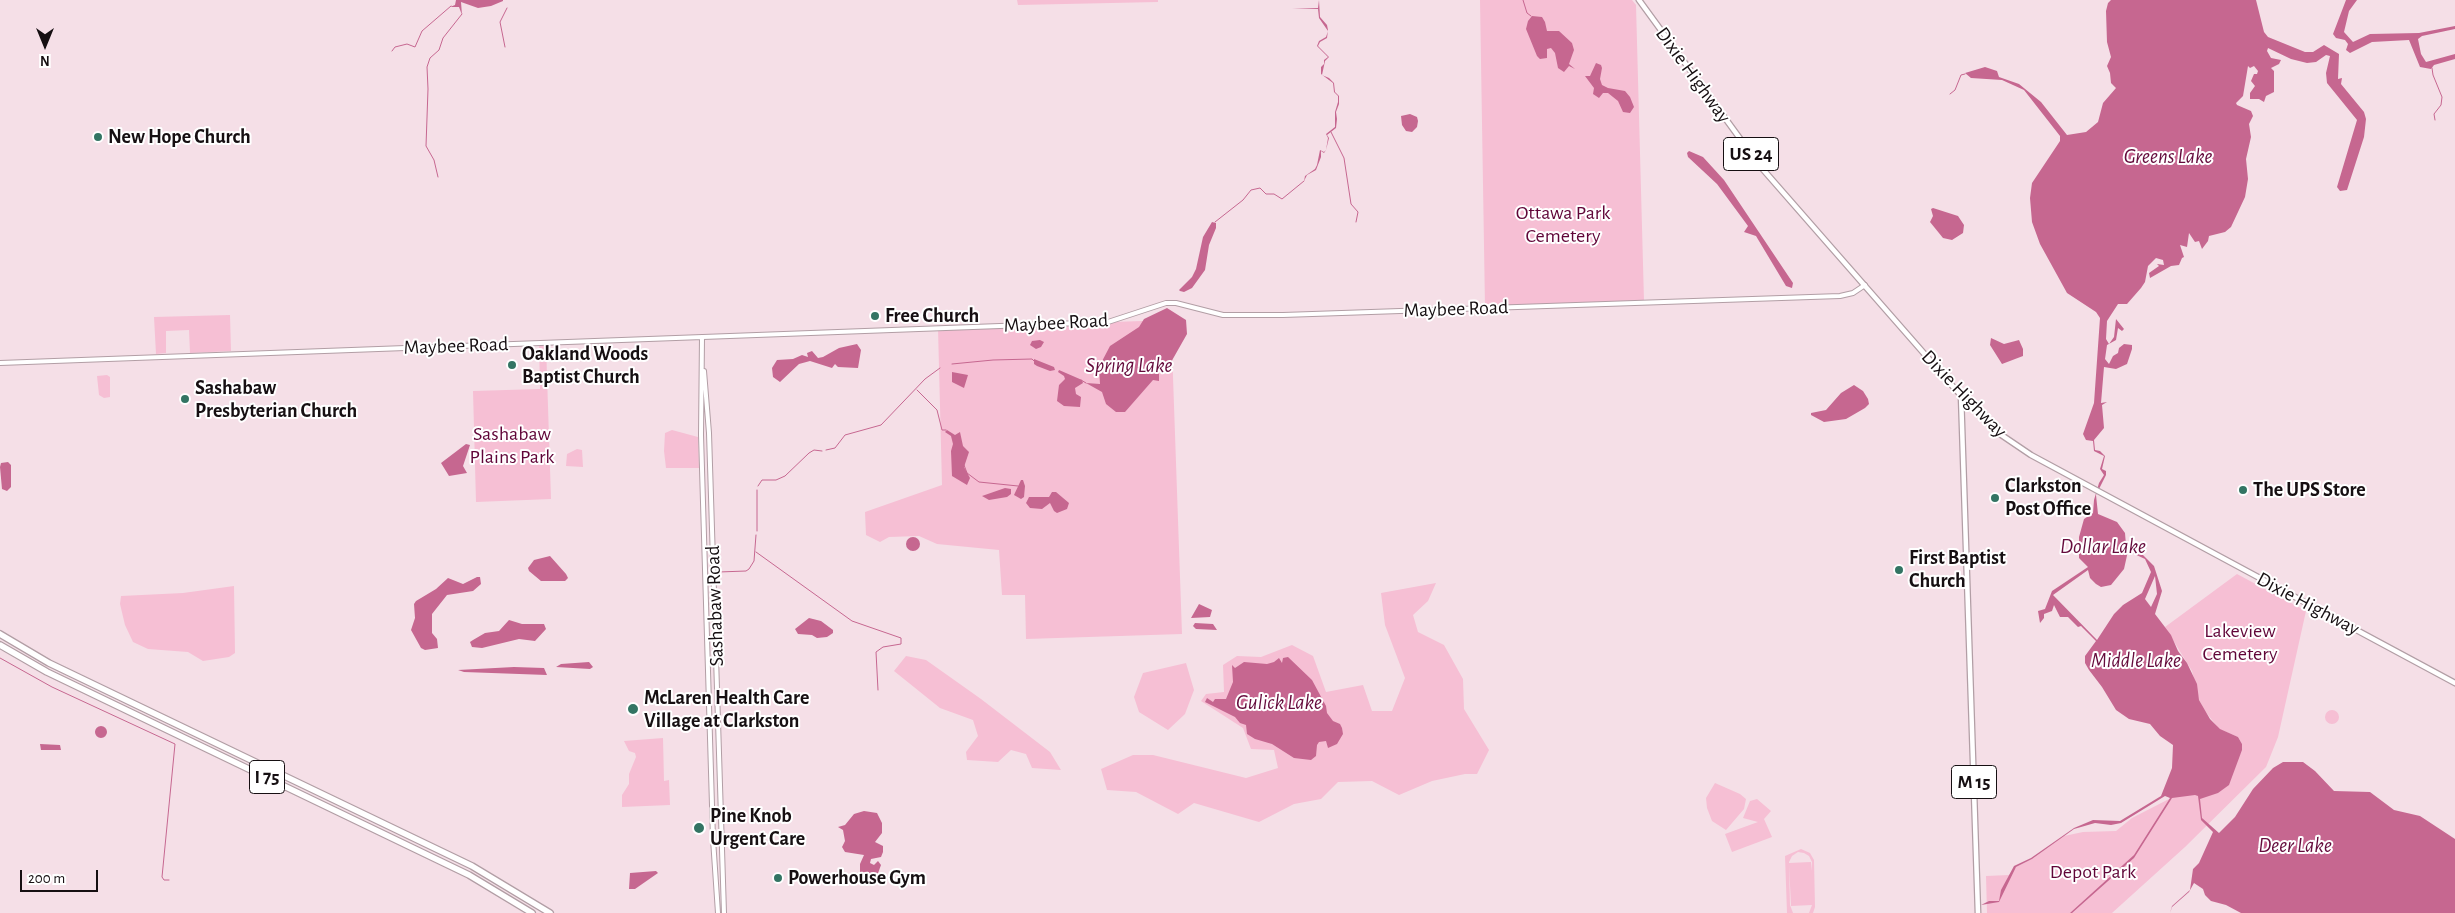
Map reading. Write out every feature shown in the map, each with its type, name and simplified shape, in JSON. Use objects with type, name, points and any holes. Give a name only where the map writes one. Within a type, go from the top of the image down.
[{"type":"highway","name":"I 75","points":[[0,634],[49,663],[411,834],[492,877],[550,913]]},
{"type":"highway","name":"I 75","points":[[0,645],[47,672],[456,868],[532,913]]},
{"type":"main road","name":"Dixie Highway","points":[[1639,0],[1760,166],[1961,395],[2004,437],[2102,494],[2455,683]]},
{"type":"main road","name":"Maybee Road","points":[[0,363],[1108,322],[1166,303],[1176,303],[1224,315],[1265,316],[1841,296],[1853,293],[1864,285]]},
{"type":"main road","name":"Sashabaw Road","points":[[702,337],[703,511],[712,806],[718,913]]},
{"type":"main road","name":"Sashabaw Road","points":[[702,358],[708,415],[712,513],[724,913]]},
{"type":"main road","name":"M 15","points":[[1961,395],[1978,913]]},
{"type":"main road","points":[[701,412],[705,410],[708,415]]},
{"type":"main road","points":[[702,474],[706,478],[710,476]]},
{"type":"main road","points":[[703,511],[708,507],[712,513]]},
{"type":"main road","points":[[705,563],[708,571],[713,570]]},
{"type":"main road","points":[[707,619],[712,617],[715,623]]},
{"type":"main road","points":[[708,653],[711,661],[716,660]]},
{"type":"main road","points":[[709,681],[714,680],[717,684]]},
{"type":"main road","points":[[712,778],[715,783],[720,782]]},
{"type":"main road","points":[[712,806],[718,806],[721,810]]},
{"type":"main road","points":[[715,871],[719,874],[722,872]]},
{"type":"green space","points":[[1017,0],[1158,0],[1158,2],[1018,5]]},
{"type":"green space","name":"Ottawa Park Cemetery","points":[[1480,0],[1632,0],[1636,5],[1644,301],[1485,307]]},
{"type":"green space","points":[[230,315],[231,351],[190,353],[189,330],[166,331],[166,353],[156,354],[154,317]]},
{"type":"green space","points":[[1171,320],[1182,634],[1026,639],[1025,595],[1002,595],[999,550],[937,544],[919,536],[889,537],[880,542],[866,535],[865,512],[942,485],[938,328]]},
{"type":"green space","name":"Sashabaw Plains Park","points":[[539,345],[546,345],[551,499],[476,502],[473,391],[540,389]]},
{"type":"green space","points":[[107,375],[110,377],[110,397],[104,398],[99,395],[97,376]]},
{"type":"green space","points":[[672,430],[698,437],[699,468],[666,468],[664,451],[665,433]]},
{"type":"green space","points":[[577,449],[582,450],[583,467],[566,466],[567,454]]},
{"type":"green space","points":[[2237,574],[2306,611],[2278,737],[2266,767],[2185,847],[2112,913],[1987,913],[1986,876],[2009,875],[2016,867],[2032,859],[2064,836],[2083,832],[2116,831],[2132,818],[2169,799],[2241,753],[2242,744],[2238,737],[2219,729],[2205,711],[2199,700],[2192,671],[2165,627]]},
{"type":"green space","points":[[1436,583],[1428,601],[1413,615],[1418,632],[1444,645],[1463,679],[1464,709],[1489,750],[1477,774],[1465,774],[1432,781],[1399,795],[1372,781],[1338,782],[1321,799],[1294,804],[1259,822],[1194,803],[1178,814],[1136,792],[1107,790],[1101,769],[1133,755],[1153,755],[1246,778],[1278,768],[1274,750],[1251,749],[1243,728],[1201,701],[1206,694],[1224,692],[1223,665],[1237,656],[1261,657],[1292,645],[1313,656],[1326,692],[1363,685],[1372,711],[1392,711],[1405,678],[1385,625],[1381,593]]},
{"type":"green space","points":[[234,586],[235,653],[229,657],[203,661],[188,652],[148,649],[133,642],[125,625],[120,604],[121,596],[183,593]]},
{"type":"green space","points":[[906,656],[926,660],[981,699],[1050,752],[1061,770],[1032,768],[1026,754],[1011,750],[998,762],[967,760],[966,752],[978,736],[973,720],[940,708],[894,671]]},
{"type":"green space","points":[[1186,663],[1194,690],[1185,714],[1168,730],[1139,712],[1134,697],[1143,673]]},
{"type":"green space","points":[[2329,710],[2335,710],[2339,717],[2335,724],[2329,724],[2325,720],[2325,714]]},
{"type":"green space","points":[[663,738],[664,781],[669,780],[670,805],[622,807],[622,795],[629,784],[629,774],[636,757],[635,753],[629,751],[624,741]]},
{"type":"green space","points":[[1715,783],[1740,794],[1746,799],[1744,809],[1726,830],[1712,821],[1707,808],[1706,798]]},
{"type":"green space","points":[[1757,799],[1771,811],[1764,819],[1772,837],[1732,852],[1725,834],[1758,822],[1743,818],[1750,801]]},
{"type":"green space","points":[[1801,849],[1810,853],[1814,860],[1815,907],[1813,913],[1809,913],[1812,905],[1791,906],[1789,864],[1790,905],[1793,913],[1787,913],[1785,856]],"holes":[[[1798,852],[1804,853],[1809,856],[1812,862],[1812,871],[1811,862],[1789,863],[1792,856]]]},
{"type":"water","points":[[456,0],[503,1],[491,6],[478,8],[461,2],[462,15],[459,7],[450,7],[455,5]]},
{"type":"water","points":[[1319,0],[1320,17],[1327,25],[1328,31],[1319,18],[1318,9],[1292,9],[1318,8]]},
{"type":"water","points":[[2111,0],[2256,0],[2264,32],[2268,37],[2305,52],[2313,52],[2324,45],[2339,54],[2338,79],[2342,78],[2341,84],[2364,112],[2366,119],[2364,137],[2347,190],[2340,191],[2337,187],[2357,120],[2327,83],[2326,73],[2330,56],[2326,55],[2316,62],[2307,63],[2291,59],[2268,48],[2267,51],[2271,58],[2281,60],[2279,64],[2271,68],[2274,71],[2274,92],[2266,96],[2264,102],[2259,99],[2250,99],[2250,93],[2255,86],[2251,81],[2254,74],[2257,74],[2258,71],[2254,66],[2250,68],[2248,66],[2243,96],[2236,103],[2251,111],[2253,116],[2249,124],[2251,137],[2246,159],[2248,179],[2245,197],[2231,227],[2225,232],[2209,236],[2202,249],[2199,241],[2195,242],[2189,233],[2187,247],[2180,245],[2184,257],[2179,265],[2171,266],[2150,278],[2149,273],[2159,266],[2157,264],[2164,265],[2163,260],[2156,258],[2148,266],[2145,282],[2141,288],[2127,304],[2118,304],[2107,321],[2106,339],[2109,344],[2107,345],[2105,359],[2109,364],[2113,356],[2118,353],[2119,348],[2124,344],[2132,345],[2132,349],[2127,364],[2116,369],[2104,367],[2101,403],[2107,402],[2102,405],[2104,428],[2094,440],[2095,450],[2100,451],[2105,456],[2102,469],[2106,471],[2106,475],[2096,495],[2098,514],[2117,522],[2125,533],[2126,545],[2143,555],[2154,566],[2162,591],[2155,614],[2171,635],[2178,651],[2187,663],[2197,684],[2199,700],[2210,719],[2220,729],[2238,737],[2242,744],[2242,750],[2229,785],[2218,793],[2200,799],[2202,818],[2219,833],[2235,817],[2253,789],[2273,768],[2283,762],[2303,762],[2315,771],[2334,791],[2370,792],[2394,810],[2420,816],[2455,839],[2455,913],[2241,913],[2226,905],[2211,901],[2205,895],[2203,889],[2194,883],[2189,892],[2172,907],[2170,913],[2172,906],[2190,890],[2193,869],[2199,863],[2213,832],[2201,820],[2198,796],[2195,795],[2172,798],[2134,858],[2072,913],[2070,913],[2134,855],[2170,798],[2165,796],[2121,823],[2111,825],[2095,823],[2074,829],[2032,859],[2016,867],[1999,902],[1981,905],[1989,901],[1999,901],[2001,890],[2014,866],[2031,858],[2074,828],[2093,820],[2120,821],[2161,796],[2172,768],[2173,745],[2160,736],[2150,724],[2129,719],[2116,710],[2085,663],[2085,656],[2096,641],[2081,626],[2078,627],[2068,617],[2060,617],[2054,605],[2052,611],[2044,614],[2044,618],[2040,623],[2038,611],[2045,609],[2052,591],[2088,567],[2079,558],[2079,537],[2084,519],[2093,513],[2094,500],[2099,483],[2104,475],[2100,469],[2104,456],[2094,451],[2093,441],[2086,440],[2083,434],[2094,403],[2100,318],[2096,312],[2067,293],[2040,244],[2032,222],[2030,198],[2032,183],[2060,141],[2060,136],[2024,90],[2002,80],[1971,78],[1965,73],[1985,67],[1997,71],[1999,77],[2019,84],[2041,102],[2067,135],[2086,132],[2098,122],[2103,103],[2116,88],[2111,83],[2107,66],[2111,57],[2107,42],[2106,11]],"holes":[[[2128,551],[2145,559],[2151,572],[2142,593],[2123,605],[2114,614],[2097,640],[2053,595],[2088,570],[2090,578],[2096,584],[2101,587],[2111,585],[2124,569]],[[2155,576],[2157,594],[2151,607],[2145,599]]]},
{"type":"water","points":[[2346,0],[2357,0],[2349,11],[2344,32],[2353,42],[2370,34],[2419,33],[2455,26],[2455,29],[2422,36],[2418,39],[2421,54],[2426,62],[2455,54],[2455,59],[2434,65],[2431,69],[2420,67],[2409,40],[2372,42],[2350,53],[2346,50],[2348,44],[2345,40],[2336,38],[2333,34]]},
{"type":"water","points":[[1532,16],[1542,17],[1547,31],[1559,31],[1572,43],[1574,50],[1569,64],[1575,69],[1569,66],[1564,72],[1558,68],[1555,53],[1551,48],[1547,49],[1547,58],[1540,59],[1537,56],[1526,29],[1528,21]]},
{"type":"water","points":[[1328,32],[1327,38],[1320,42],[1318,46],[1329,57],[1325,61],[1322,75],[1321,67],[1324,64],[1324,60],[1328,57],[1317,46],[1319,41],[1326,37]]},
{"type":"water","points":[[1596,63],[1601,65],[1602,68],[1600,79],[1602,85],[1625,91],[1630,97],[1634,107],[1630,113],[1623,112],[1618,101],[1608,93],[1603,93],[1599,98],[1593,94],[1594,88],[1585,76],[1590,76]]},
{"type":"water","points":[[1323,75],[1334,83],[1335,92],[1339,96],[1336,128],[1327,135],[1329,138],[1326,150],[1328,138],[1326,134],[1335,127],[1335,112],[1338,96],[1334,92],[1333,83]]},
{"type":"water","points":[[1410,114],[1417,117],[1418,121],[1417,127],[1412,132],[1406,131],[1402,125],[1401,116]]},
{"type":"water","points":[[1320,150],[1324,152],[1326,150],[1324,153],[1321,151],[1321,157],[1316,170],[1307,175],[1304,181],[1305,176],[1315,169]]},
{"type":"water","points":[[1689,151],[1703,157],[1724,180],[1793,283],[1792,288],[1786,286],[1756,236],[1744,232],[1748,226],[1717,184],[1688,157],[1687,153]]},
{"type":"water","points":[[1931,209],[1958,216],[1964,225],[1963,233],[1952,240],[1943,238],[1930,222],[1933,216]]},
{"type":"water","points":[[1212,222],[1216,223],[1216,228],[1209,245],[1205,270],[1192,288],[1184,292],[1180,291],[1196,269],[1203,237]]},
{"type":"water","name":"Spring Lake","points":[[1167,308],[1186,320],[1187,334],[1170,364],[1159,370],[1159,381],[1153,380],[1125,412],[1116,412],[1106,404],[1102,392],[1086,383],[1100,384],[1099,367],[1110,346],[1139,327],[1144,319]]},
{"type":"water","points":[[2116,319],[2124,329],[2122,331],[2118,328],[2116,340],[2109,344],[2114,337]]},
{"type":"water","points":[[1991,338],[2004,344],[2019,340],[2023,349],[2023,356],[2002,364],[1990,345]]},
{"type":"water","points":[[1040,340],[1044,342],[1041,347],[1036,349],[1030,345],[1032,341]]},
{"type":"water","points":[[857,344],[861,350],[858,368],[838,367],[835,364],[832,368],[810,361],[799,364],[780,382],[773,377],[772,368],[777,360],[793,359],[802,355],[808,357],[807,353],[812,351],[818,358],[823,357],[839,348]]},
{"type":"water","points":[[1034,359],[1054,367],[1055,370],[1050,371],[1037,366],[1034,364]]},
{"type":"water","points":[[1059,370],[1082,380],[1083,383],[1075,388],[1076,394],[1081,397],[1080,407],[1064,406],[1057,401],[1059,385],[1065,379],[1058,372]]},
{"type":"water","points":[[952,372],[968,375],[964,388],[952,382]]},
{"type":"water","points":[[1854,385],[1863,391],[1868,399],[1869,404],[1865,408],[1846,419],[1824,422],[1811,415],[1811,413],[1826,410],[1841,393]]},
{"type":"water","points":[[947,430],[955,435],[960,432],[963,446],[969,452],[964,467],[970,478],[967,485],[952,476],[951,451],[953,444],[951,436],[945,432]]},
{"type":"water","points":[[466,444],[470,445],[463,466],[467,473],[449,476],[441,463]]},
{"type":"water","points":[[8,462],[11,465],[11,487],[7,491],[2,489],[0,467],[1,463]]},
{"type":"water","points":[[1021,480],[1023,480],[1025,486],[1024,497],[1021,499],[1014,495]]},
{"type":"water","points":[[1005,488],[1011,489],[1011,494],[1007,497],[989,500],[982,496]]},
{"type":"water","points":[[1052,492],[1056,492],[1069,503],[1067,509],[1057,513],[1050,503],[1042,509],[1030,508],[1026,503],[1029,497],[1049,497]]},
{"type":"water","points":[[910,537],[916,537],[920,544],[916,551],[910,551],[906,547],[906,541]]},
{"type":"water","points":[[550,556],[566,574],[568,578],[565,581],[541,581],[529,571],[528,568],[534,560]]},
{"type":"water","points":[[480,577],[481,584],[473,591],[447,595],[432,614],[432,633],[437,639],[438,648],[425,650],[421,648],[411,630],[415,618],[414,604],[416,601],[436,589],[448,578],[463,584]]},
{"type":"water","points":[[1199,604],[1212,610],[1210,617],[1191,618]]},
{"type":"water","points":[[809,618],[821,621],[833,630],[833,633],[827,637],[817,638],[812,635],[798,634],[795,629]]},
{"type":"water","points":[[509,620],[522,624],[544,624],[546,629],[535,641],[519,639],[482,648],[472,647],[470,642],[485,633],[499,631]]},
{"type":"water","points":[[1195,623],[1213,624],[1217,630],[1196,629],[1193,626]]},
{"type":"water","name":"Gulick Lake","points":[[1288,657],[1312,680],[1326,706],[1327,713],[1342,728],[1343,734],[1337,744],[1328,748],[1326,741],[1319,742],[1316,756],[1311,760],[1294,758],[1272,744],[1255,739],[1247,734],[1246,725],[1240,723],[1235,717],[1205,702],[1207,698],[1213,702],[1215,699],[1226,699],[1233,682],[1232,665],[1235,668],[1244,662],[1267,664],[1279,658],[1282,663],[1283,658]]},
{"type":"water","points":[[589,662],[593,667],[590,669],[556,667],[561,664]]},
{"type":"water","points":[[514,667],[544,668],[547,675],[464,672],[458,670]]},
{"type":"water","points":[[101,726],[107,732],[101,738],[95,732]]},
{"type":"water","points":[[40,744],[60,745],[61,750],[41,750]]},
{"type":"water","points":[[864,811],[877,813],[882,823],[882,833],[875,842],[883,846],[883,852],[881,857],[871,859],[870,863],[874,865],[878,861],[881,865],[877,876],[860,874],[860,864],[864,855],[845,852],[842,847],[845,841],[843,830],[838,827],[845,825],[854,814]]},
{"type":"water","points":[[656,871],[658,873],[635,889],[629,889],[630,873]]},
{"type":"waterway","points":[[1523,0],[1527,13],[1531,16]]},
{"type":"waterway","points":[[392,51],[395,47],[407,44],[415,47],[422,31],[451,6]]},
{"type":"waterway","points":[[505,47],[500,22],[507,8]]},
{"type":"waterway","points":[[438,177],[434,160],[426,146],[427,67],[430,58],[439,50],[443,38],[462,14]]},
{"type":"waterway","points":[[2432,68],[2442,97],[2441,105],[2434,114],[2435,120]]},
{"type":"waterway","points":[[1950,94],[1955,90],[1961,75],[1965,74]]},
{"type":"waterway","points":[[1331,132],[1344,158],[1351,204],[1358,212],[1356,222]]},
{"type":"waterway","points":[[1215,222],[1243,200],[1251,190],[1260,188],[1266,194],[1274,194],[1282,199],[1304,181]]},
{"type":"waterway","points":[[952,364],[993,360],[1032,359],[1034,361]]},
{"type":"waterway","points":[[826,450],[835,448],[845,435],[881,425],[925,379],[940,368]]},
{"type":"waterway","points":[[1081,380],[1086,383]]},
{"type":"waterway","points":[[917,390],[937,410],[942,430],[946,430]]},
{"type":"waterway","points":[[758,486],[762,480],[776,480],[785,476],[814,450],[822,451]]},
{"type":"waterway","points":[[964,465],[967,473],[979,482],[1018,486]]},
{"type":"waterway","points":[[757,490],[757,531]]},
{"type":"waterway","points":[[719,572],[746,571],[749,569],[754,561],[756,535]]},
{"type":"waterway","points":[[756,552],[852,621],[901,638],[901,644],[883,647],[876,652],[878,690]]},
{"type":"waterway","points":[[0,658],[52,687],[175,744],[162,877],[164,880],[169,880]]},
{"type":"place","name":"New Hope Church","points":[[98,137]]},
{"type":"place","name":"Free Church","points":[[875,316]]},
{"type":"place","name":"Oakland Woods Baptist Church","points":[[512,365]]},
{"type":"place","name":"Sashabaw Presbyterian Church","points":[[185,399]]},
{"type":"place","name":"The UPS Store","points":[[2243,490]]},
{"type":"place","name":"Clarkston Post Office","points":[[1995,498]]},
{"type":"place","name":"First Baptist Church","points":[[1899,570]]},
{"type":"place","name":"McLaren Health Care Village at Clarkston","points":[[633,709]]},
{"type":"place","name":"Pine Knob Urgent Care","points":[[699,828]]},
{"type":"place","name":"Powerhouse Gym","points":[[778,878]]},
{"type":"water label","name":"Greens Lake","points":[[2168,157]]},
{"type":"water label","name":"Dollar Lake","points":[[2103,547]]},
{"type":"water label","name":"Middle Lake","points":[[2136,661]]},
{"type":"water label","name":"Deer Lake","points":[[2295,846]]},
{"type":"park label","name":"Lakeview Cemetery","points":[[2240,642]]},
{"type":"park label","name":"Depot Park","points":[[2093,872]]}]
